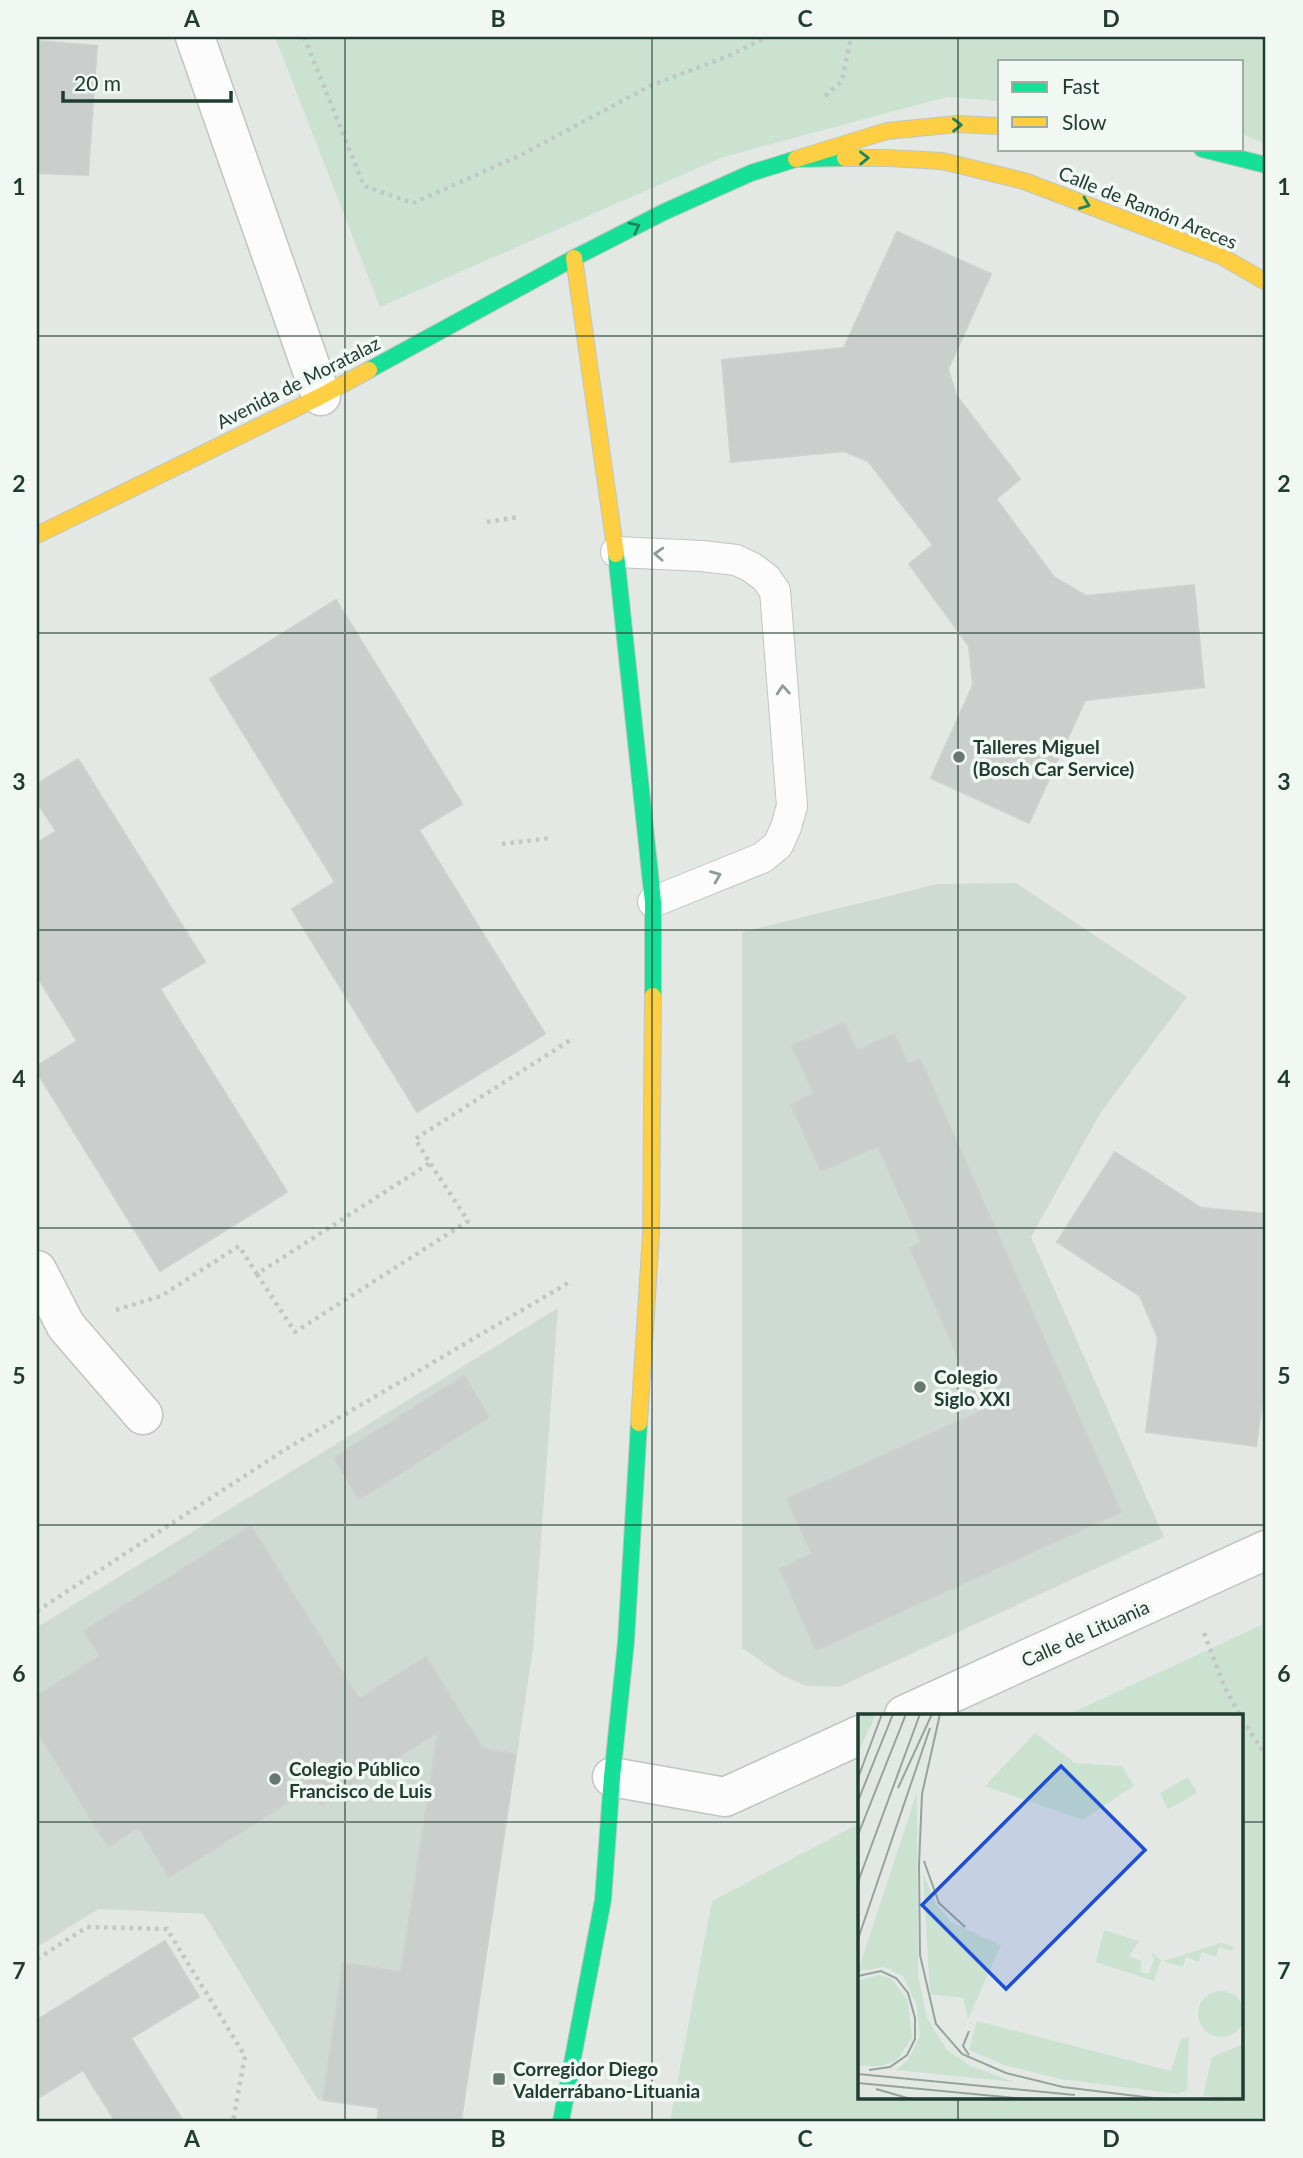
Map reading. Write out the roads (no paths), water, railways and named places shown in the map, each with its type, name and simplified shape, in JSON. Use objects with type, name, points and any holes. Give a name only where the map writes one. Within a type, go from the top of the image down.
[{"type":"main road","points":[[796,159],[887,131],[957,124],[998,126]]},
{"type":"main road","points":[[1206,150],[1266,165]]},
{"type":"main road","name":"Calle de Ramón Areces","points":[[574,258],[664,212],[751,173],[796,159],[888,158],[942,161],[1024,181],[1221,256],[1266,282]]},
{"type":"main road","name":"Avenida de Moratalaz","points":[[37,535],[321,396],[574,258]]},
{"type":"main road","points":[[561,2121],[603,1900],[626,1642],[651,1234],[653,902],[616,552],[574,258]]},
{"type":"street","points":[[195,37],[321,396]]},
{"type":"street","points":[[37,1270],[65,1326],[143,1415]]},
{"type":"street","name":"Calle de Lituania","points":[[906,1714],[1266,1550]]},
{"type":"street","points":[[612,1777],[725,1797],[858,1736]]},
{"type":"lane","points":[[616,552],[736,560],[758,573],[775,591],[792,806],[786,827],[778,845],[762,858],[653,902]]},
{"type":"place","name":"Talleres Miguel (Bosch Car Service)","points":[[959,757]]},
{"type":"place","name":"Colegio Siglo XXI","points":[[920,1387]]},
{"type":"place","name":"Colegio Público Francisco de Luis","points":[[275,1779]]},
{"type":"place","name":"Corregidor Diego Valderrábano-Lituania","points":[[499,2079]]}]
